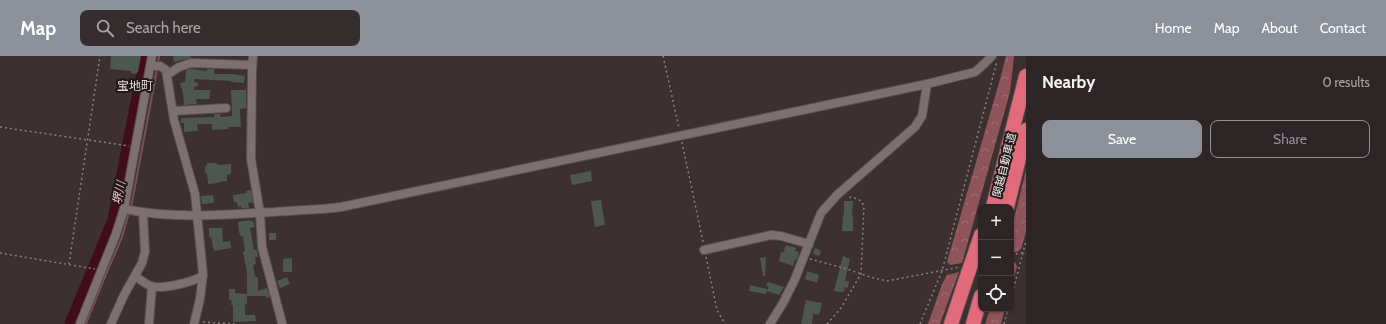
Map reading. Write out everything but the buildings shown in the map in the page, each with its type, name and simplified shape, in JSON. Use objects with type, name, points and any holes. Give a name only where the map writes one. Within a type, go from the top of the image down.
[{"type":"highway","name":"関越自動車道","points":[[994,204],[1026,76]]},
{"type":"highway","name":"関越自動車道","points":[[1007,204],[1026,130]]},
{"type":"highway","points":[[991,204],[1008,149]]},
{"type":"highway","points":[[951,324],[978,249]]},
{"type":"highway","points":[[959,324],[967,276]]},
{"type":"highway","points":[[973,324],[978,306]]},
{"type":"highway","points":[[979,324],[983,312]]},
{"type":"street","points":[[80,324],[116,234],[124,209],[152,56]]},
{"type":"street","points":[[124,209],[143,213],[198,216],[308,211],[341,207],[926,84],[975,72],[992,56]]},
{"type":"street","points":[[167,75],[179,67],[191,63],[253,60],[251,159],[260,213],[262,247],[282,323]]},
{"type":"street","points":[[150,66],[163,68],[166,70],[176,128],[195,194],[203,276],[194,323]]},
{"type":"street","points":[[770,324],[795,279],[821,213],[837,195],[915,127],[922,116],[926,84]]},
{"type":"street","points":[[173,111],[226,108]]},
{"type":"street","points":[[111,324],[124,295],[142,263],[145,252],[143,213]]},
{"type":"street","points":[[704,250],[771,235],[781,236],[808,244]]},
{"type":"street","points":[[135,276],[152,287],[179,285],[203,276]]},
{"type":"street","points":[[149,324],[152,287]]},
{"type":"path","points":[[69,264],[100,56]]},
{"type":"path","points":[[663,56],[717,310],[725,324]]},
{"type":"path","points":[[920,324],[942,271],[999,56]]},
{"type":"path","points":[[0,127],[135,147]]},
{"type":"path","points":[[827,324],[841,308],[861,274],[864,206],[862,201],[857,198],[837,195]]},
{"type":"path","points":[[1014,286],[1026,242]]},
{"type":"path","points":[[1014,254],[1026,252]]},
{"type":"path","points":[[0,253],[101,270]]},
{"type":"path","points":[[803,258],[887,281],[942,271],[967,276]]},
{"type":"path","points":[[1004,324],[1007,312]]},
{"type":"path","points":[[194,323],[235,324]]},
{"type":"green space","points":[[1006,56],[1014,56],[1010,92],[962,263],[950,265],[947,262]]},
{"type":"green space","points":[[1026,170],[1026,232],[1021,249],[1017,252],[1014,252],[1014,219]]},
{"type":"green space","points":[[1014,262],[1017,267],[1014,278],[1014,276]]},
{"type":"green space","points":[[959,272],[940,324],[928,324],[942,284],[947,275]]},
{"type":"green space","points":[[989,312],[1004,312],[1001,324],[985,324]]},
{"type":"waterway","name":"堺川","points":[[71,324],[114,220],[146,56]]},
{"type":"waterway","points":[[158,65],[159,56]]},
{"type":"waterway","points":[[131,208],[157,69]]},
{"type":"waterway","points":[[86,324],[122,237],[129,212]]},
{"type":"district","name":"宝地町","points":[[135,86]]}]
